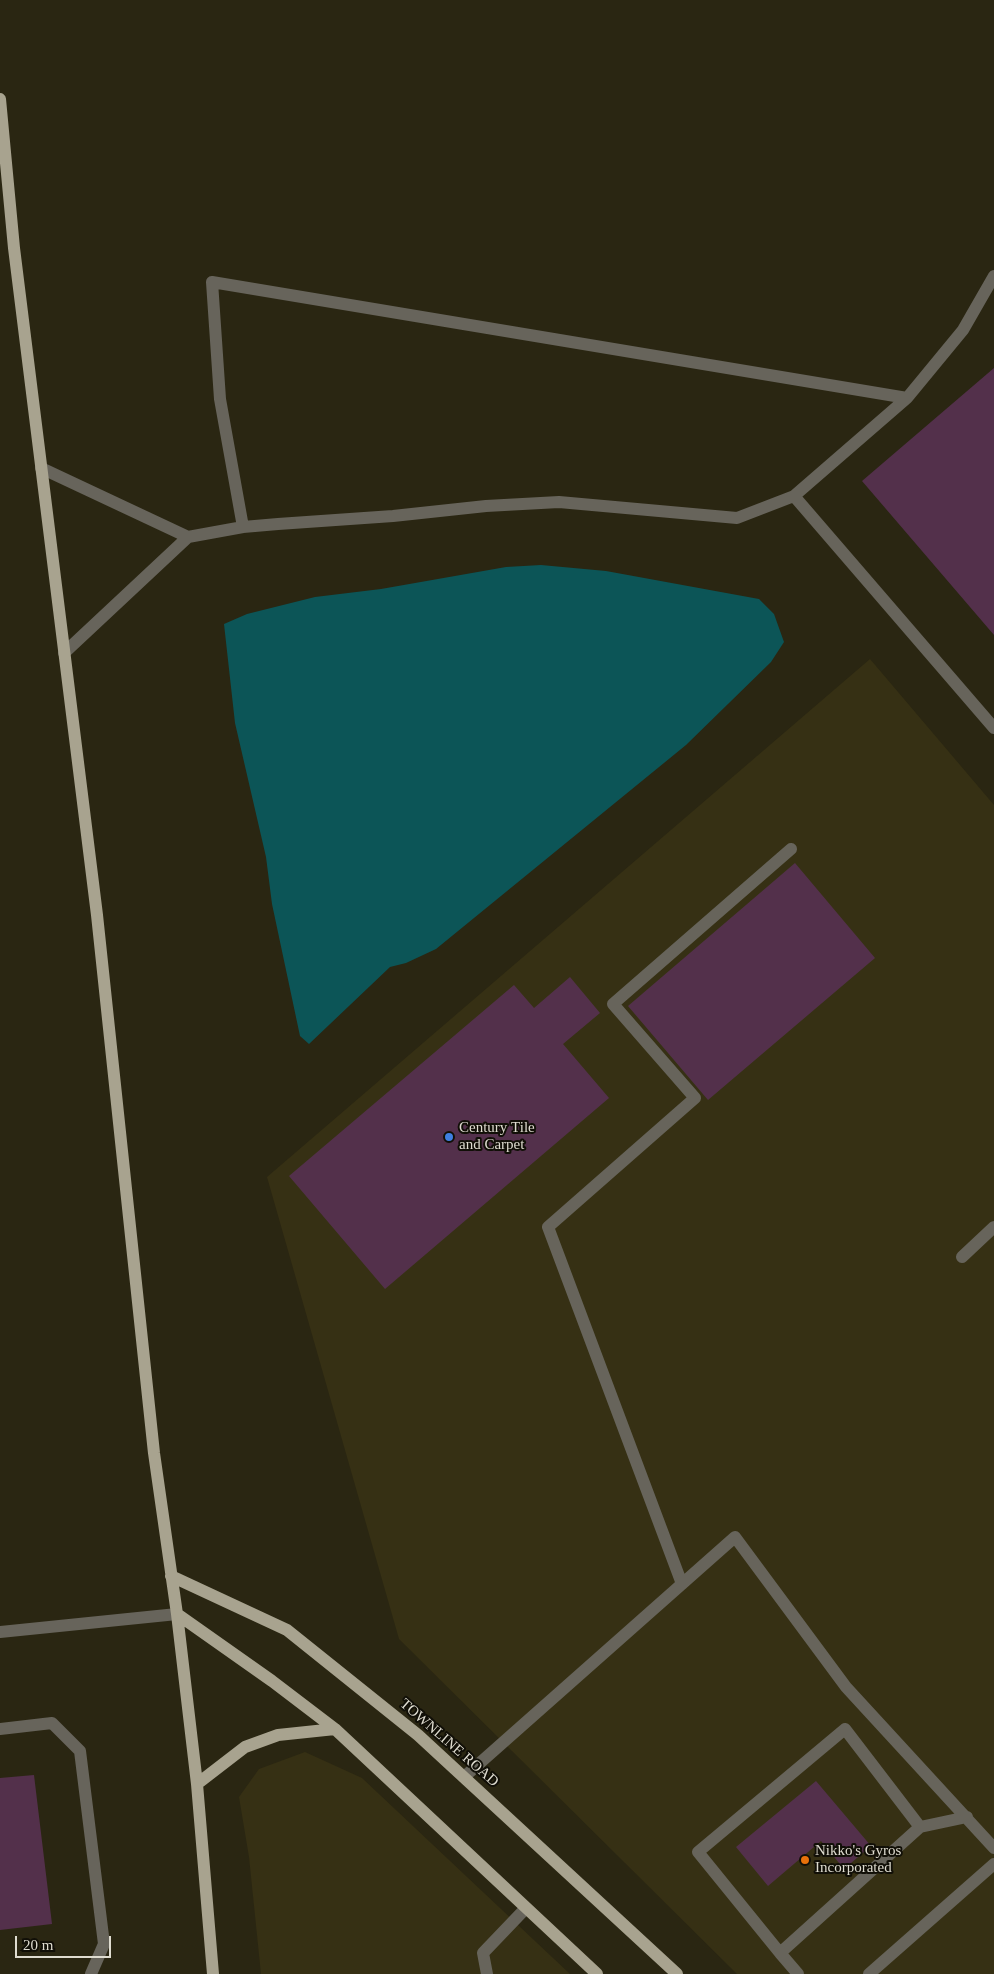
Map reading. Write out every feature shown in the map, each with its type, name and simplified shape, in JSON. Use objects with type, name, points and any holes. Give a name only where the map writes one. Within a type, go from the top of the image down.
[{"type":"main road","points":[[0,99],[14,248],[96,915],[154,1453],[177,1614],[197,1784],[213,1974]]},
{"type":"main road","name":"TOWNLINE ROAD","points":[[171,1576],[287,1630],[418,1735],[677,1974]]},
{"type":"main road","points":[[177,1614],[272,1680],[335,1729],[597,1974]]},
{"type":"main road","points":[[197,1784],[244,1747],[278,1734],[335,1729]]},
{"type":"street","points":[[64,653],[188,536],[243,527],[393,516],[486,506],[559,502],[738,518],[794,496],[907,398],[962,330],[994,276]]},
{"type":"street","points":[[243,527],[220,399],[212,282],[907,398]]},
{"type":"street","points":[[41,468],[188,536]]},
{"type":"street","points":[[794,496],[994,728]]},
{"type":"street","points":[[682,1584],[548,1227],[695,1098],[613,1004],[791,849]]},
{"type":"street","points":[[962,1257],[994,1227]]},
{"type":"street","points":[[464,1777],[735,1537],[846,1686],[994,1848]]},
{"type":"street","points":[[0,1632],[177,1614]]},
{"type":"street","points":[[0,1729],[52,1724],[80,1751],[104,1944],[91,1974]]},
{"type":"street","points":[[798,1974],[698,1852],[844,1729],[920,1827]]},
{"type":"street","points":[[780,1953],[920,1827],[967,1817]]},
{"type":"street","points":[[869,1974],[994,1864]]},
{"type":"street","points":[[487,1974],[483,1953],[526,1908]]},
{"type":"shaded area","points":[[870,659],[994,805],[994,1974],[737,1974],[399,1639],[267,1177]]},
{"type":"shaded area","points":[[305,1752],[362,1778],[570,1974],[261,1974],[249,1857],[239,1797],[259,1769]]},
{"type":"water","points":[[541,565],[606,571],[759,599],[774,614],[784,642],[771,662],[686,745],[436,949],[406,963],[390,967],[309,1044],[300,1036],[272,904],[266,857],[235,723],[224,624],[247,614],[315,597],[381,589],[506,567]]},
{"type":"building","points":[[994,368],[994,635],[862,481]]},
{"type":"building","points":[[795,863],[875,958],[708,1100],[628,1006]]},
{"type":"building","name":"Century Tile and Carpet","points":[[570,977],[600,1013],[563,1044],[609,1098],[385,1289],[289,1176],[514,985],[534,1008]]},
{"type":"building","points":[[34,1775],[52,1924],[0,1930],[0,1778]]},
{"type":"building","points":[[816,1781],[871,1846],[844,1869],[821,1841],[768,1886],[736,1847]]},
{"type":"place","name":"Century Tile and Carpet","points":[[449,1137]]},
{"type":"place","name":"Nikko's Gyros Incorporated","points":[[805,1860]]}]
